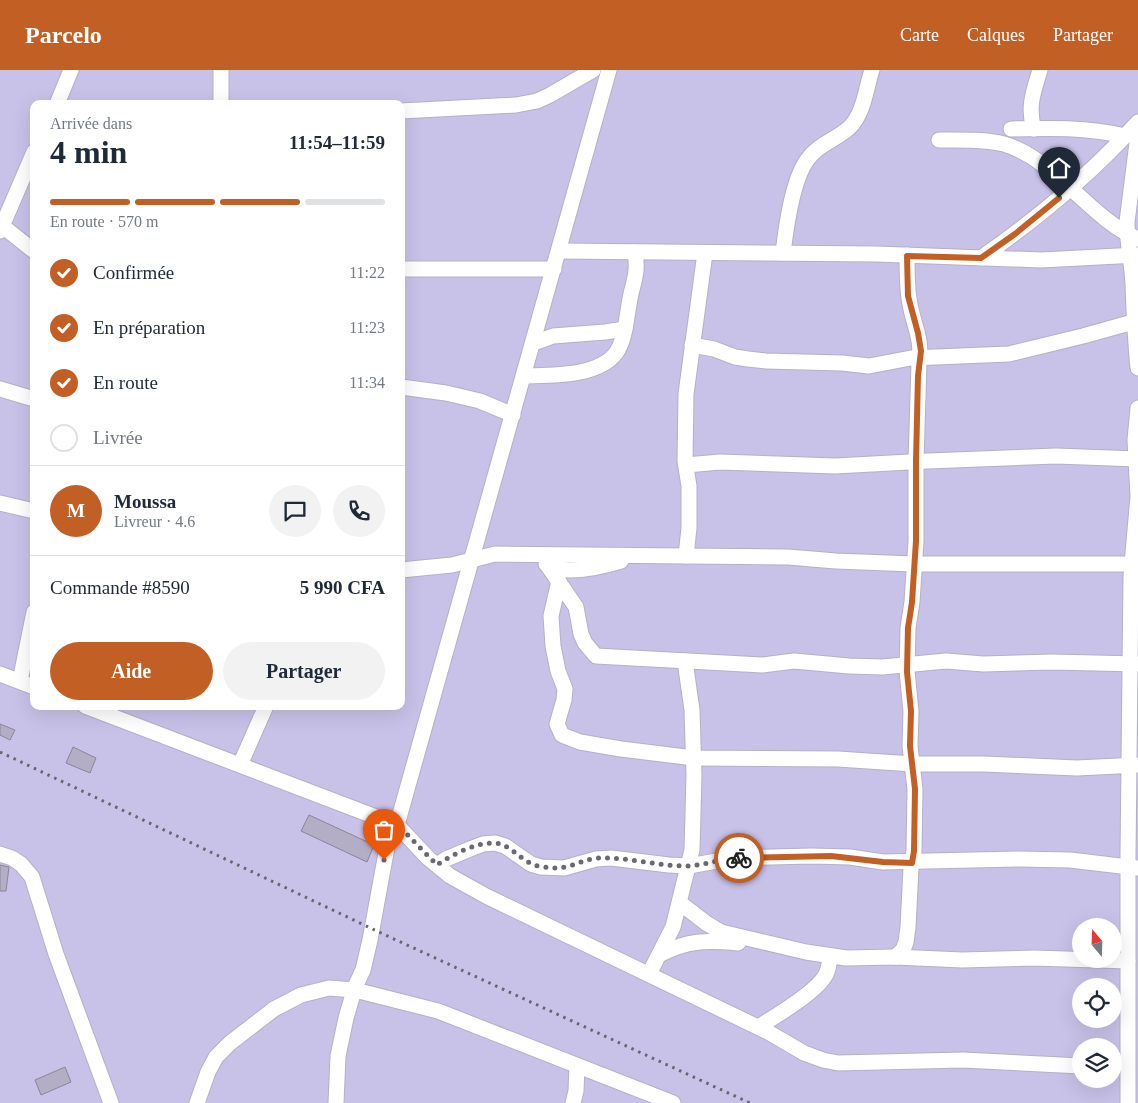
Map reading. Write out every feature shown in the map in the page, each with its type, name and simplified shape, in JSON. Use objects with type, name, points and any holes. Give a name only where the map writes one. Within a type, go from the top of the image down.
[{"type":"street","points":[[59,100],[71,70]]},
{"type":"street","points":[[221,70],[221,100]]},
{"type":"street","points":[[405,111],[480,108],[537,101],[593,70]]},
{"type":"street","points":[[336,1103],[338,1056],[355,990],[363,970],[388,842],[397,824],[473,560],[610,70]]},
{"type":"street","points":[[782,253],[787,222],[800,174],[806,161],[821,145],[841,134],[857,119],[872,70]]},
{"type":"street","points":[[1034,129],[1031,105],[1032,92],[1040,70]]},
{"type":"street","points":[[1138,122],[1132,136],[1134,255],[1132,282],[1138,368]]},
{"type":"street","points":[[1011,129],[1079,129],[1132,136]]},
{"type":"street","points":[[981,258],[1015,234],[1132,136]]},
{"type":"street","points":[[939,140],[1003,144],[1023,153],[1050,170],[1069,189],[1133,237]]},
{"type":"street","points":[[30,161],[1,227],[30,248]]},
{"type":"street","points":[[559,251],[782,253],[1041,260],[1134,255]]},
{"type":"street","points":[[524,376],[569,373],[600,366],[616,353],[625,328],[630,296],[637,274],[635,252]]},
{"type":"street","points":[[686,556],[689,528],[689,486],[686,465],[686,394],[705,253]]},
{"type":"street","points":[[895,957],[903,950],[906,942],[914,851],[915,789],[910,746],[911,711],[908,628],[915,564],[920,343],[908,296],[907,256]]},
{"type":"street","points":[[405,269],[554,269]]},
{"type":"street","points":[[692,345],[714,349],[735,357],[766,361],[842,362],[869,366],[920,358],[1009,354],[1134,322]]},
{"type":"street","points":[[534,343],[553,336],[605,332],[625,328]]},
{"type":"street","points":[[405,388],[446,393],[480,401],[513,416]]},
{"type":"street","points":[[0,389],[30,398]]},
{"type":"street","points":[[1128,1103],[1126,1068],[1128,962],[1133,868],[1135,564],[1138,496],[1136,440],[1138,408]]},
{"type":"street","points":[[686,465],[720,462],[835,466],[1056,456],[1137,459]]},
{"type":"street","points":[[0,503],[30,510]]},
{"type":"street","points":[[405,570],[452,565],[495,554],[788,557],[836,562],[915,564],[1135,564]]},
{"type":"street","points":[[535,555],[548,566],[576,607],[578,627],[585,643],[596,656],[762,665],[794,661],[882,667],[946,661],[983,664],[1052,662],[1134,664]]},
{"type":"street","points":[[548,566],[560,570],[597,566],[622,561],[633,555]]},
{"type":"street","points":[[559,581],[551,616],[556,664],[565,689],[557,724],[562,735],[580,742],[694,758],[838,759],[913,764],[984,764],[1077,768],[1134,765]]},
{"type":"street","points":[[0,674],[27,684],[30,653]]},
{"type":"street","points":[[649,974],[673,927],[689,866],[692,842],[694,758],[692,710],[685,661]]},
{"type":"street","points":[[96,710],[397,824],[450,876],[486,896],[758,1027],[804,1053],[823,1060],[838,1064],[963,1060],[1072,1066]]},
{"type":"street","points":[[240,765],[264,710]]},
{"type":"street","points":[[437,865],[470,848],[494,843],[505,846],[531,864],[541,867],[564,868],[596,858],[611,858],[669,866],[689,866],[733,858],[811,856],[850,857],[883,862],[912,863],[1018,859],[1088,861],[1133,868]]},
{"type":"street","points":[[0,854],[12,858],[21,864],[32,878],[56,954],[111,1103]]},
{"type":"street","points":[[680,903],[721,932],[830,956],[954,960],[1034,958],[1128,962]]},
{"type":"street","points":[[660,955],[685,944],[701,941],[761,945],[774,944]]},
{"type":"street","points":[[758,1027],[784,1012],[818,984],[826,976],[830,956]]},
{"type":"street","points":[[197,1103],[208,1072],[216,1057],[235,1038],[274,1009],[314,990],[329,988],[355,990],[438,1011],[673,1103]]},
{"type":"street","points":[[573,1103],[576,1091],[577,1066]]},
{"type":"shaded area","points":[[0,70],[1138,70],[1138,1103],[0,1103]]},
{"type":"building","points":[[0,724],[15,730],[10,740],[0,735]]},
{"type":"building","points":[[73,747],[96,758],[90,773],[66,763]]},
{"type":"building","points":[[309,815],[374,845],[367,862],[301,831]]},
{"type":"building","points":[[0,865],[9,867],[6,891],[0,891]]},
{"type":"building","points":[[65,1067],[71,1082],[41,1095],[35,1080]]},
{"type":"railway","points":[[0,752],[381,933],[750,1103]]},
{"type":"way so far","points":[[384,860],[388,842],[397,824],[428,858],[437,865],[470,848],[494,843],[505,846],[531,864],[550,868],[564,868],[596,858],[635,860],[669,866],[689,866],[739,858]]},
{"type":"route","points":[[739,858],[831,856],[883,862],[912,863],[914,851],[915,789],[910,746],[911,711],[907,672],[908,628],[912,602],[916,541],[918,376],[921,351],[908,296],[907,256],[981,258],[1015,234],[1059,198]]}]
